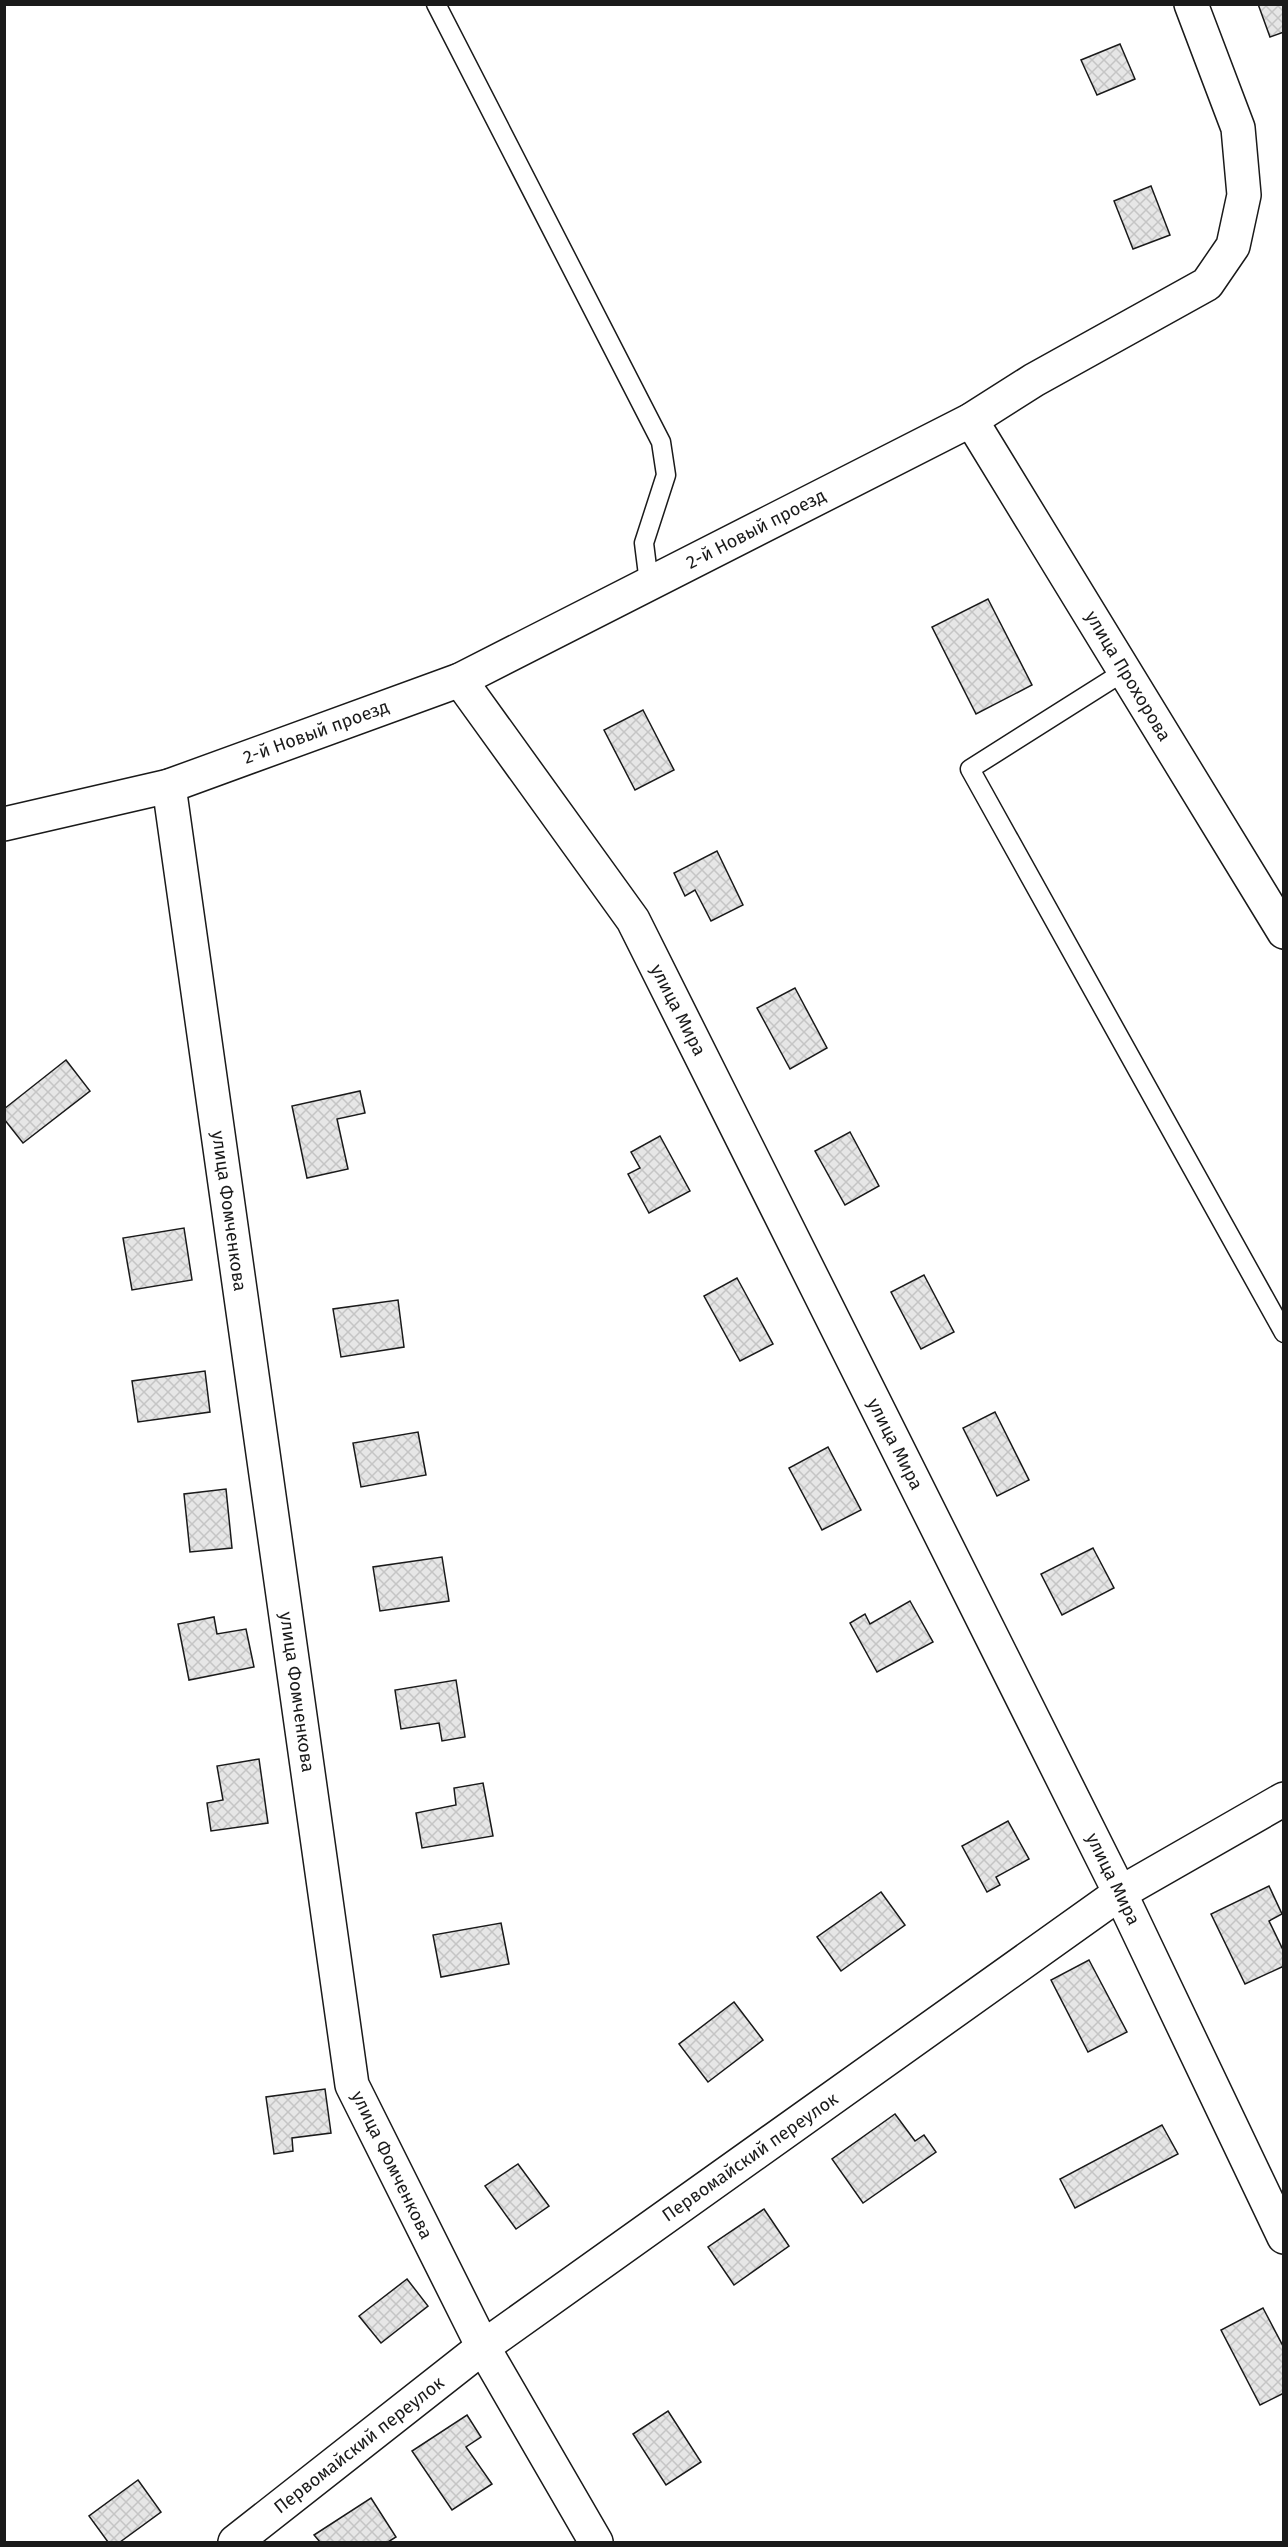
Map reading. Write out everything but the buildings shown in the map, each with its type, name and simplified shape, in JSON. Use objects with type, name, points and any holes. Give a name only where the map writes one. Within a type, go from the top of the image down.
[{"type":"street","name":"2-й Новый проезд","points":[[4,824],[168,786],[460,680],[971,420],[1034,380],[1207,284],[1233,246],[1244,195],[1238,128],[1191,4]]},
{"type":"street","name":"улица Прохорова","points":[[971,420],[1284,933]]},
{"type":"street","name":"улица Мира","points":[[460,680],[633,920],[1120,1893],[1284,2237]]},
{"type":"street","name":"улица Фомченкова","points":[[168,786],[352,2085],[483,2347],[596,2542]]},
{"type":"street","name":"Первомайский переулок","points":[[236,2542],[483,2347],[1120,1893],[1284,1799]]},
{"type":"lane","points":[[436,4],[661,442],[666,475],[644,543],[649,583]]},
{"type":"lane","points":[[1125,671],[970,769],[1284,1333]]}]
